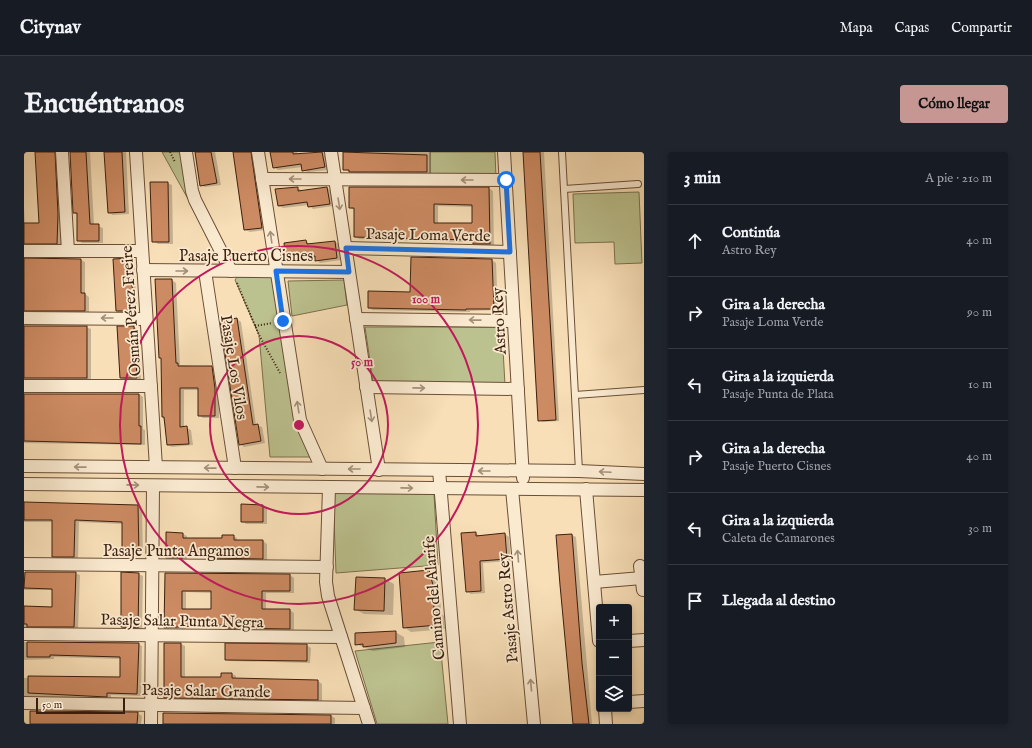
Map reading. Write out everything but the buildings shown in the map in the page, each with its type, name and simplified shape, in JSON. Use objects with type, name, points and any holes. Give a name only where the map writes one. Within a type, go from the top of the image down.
[{"type":"street","points":[[62,152],[68,251]]},
{"type":"street","name":"Osmán Pérez Freire","points":[[136,152],[156,467]]},
{"type":"street","points":[[186,152],[192,191],[195,200],[231,271]]},
{"type":"street","points":[[258,152],[283,321],[300,420],[322,469]]},
{"type":"street","points":[[331,152],[379,470]]},
{"type":"street","name":"Astro Rey","points":[[504,152],[523,471],[518,489]]},
{"type":"street","points":[[262,179],[506,180]]},
{"type":"street","name":"Pasaje Loma Verde","points":[[346,248],[510,252]]},
{"type":"street","points":[[24,251],[142,251]]},
{"type":"street","name":"Pasaje Puerto Cisnes","points":[[144,270],[349,272]]},
{"type":"street","name":"Pasaje Los Vilos","points":[[204,271],[235,468]]},
{"type":"street","points":[[24,318],[146,319]]},
{"type":"street","points":[[356,319],[514,321]]},
{"type":"street","points":[[24,386],[150,386]]},
{"type":"street","points":[[366,387],[518,389]]},
{"type":"street","points":[[24,466],[579,471],[644,474]]},
{"type":"street","name":"Camino del Alarife","points":[[438,470],[460,724]]},
{"type":"street","points":[[24,484],[644,490]]},
{"type":"street","points":[[151,724],[154,486]]},
{"type":"street","points":[[329,488],[327,567],[328,596],[369,724]]},
{"type":"street","name":"Pasaje Astro Rey","points":[[518,489],[534,724]]},
{"type":"street","points":[[586,489],[599,640]]},
{"type":"street","name":"Pasaje Punta Angamos","points":[[24,564],[327,567]]},
{"type":"street","points":[[594,582],[642,578]]},
{"type":"street","name":"Pasaje Salar Punta Negra","points":[[24,634],[341,637]]},
{"type":"street","points":[[632,641],[644,640]]},
{"type":"street","points":[[632,702],[644,700]]},
{"type":"street","name":"Pasaje Salar Grande","points":[[24,704],[364,708]]},
{"type":"street","points":[[605,712],[606,724]]},
{"type":"lane","points":[[562,152],[579,471]]},
{"type":"lane","points":[[564,189],[638,184]]},
{"type":"lane","points":[[575,395],[644,390]]},
{"type":"path","points":[[231,271],[255,326],[284,380]]},
{"type":"path","points":[[255,326],[283,321]]},
{"type":"green space","points":[[162,152],[182,152],[188,199]]},
{"type":"green space","points":[[430,152],[495,152],[496,178],[430,177]]},
{"type":"green space","points":[[639,192],[642,263],[615,264],[614,242],[575,243],[573,194]]},
{"type":"green space","points":[[237,277],[270,277],[272,279],[294,417],[316,457],[270,457],[259,335],[235,280]]},
{"type":"green space","points":[[344,280],[347,305],[292,316],[288,281]]},
{"type":"green space","points":[[365,327],[499,327],[502,331],[505,385],[373,382]]},
{"type":"green space","points":[[333,492],[434,494],[438,565],[336,573]]},
{"type":"green space","points":[[440,642],[448,724],[377,724],[355,651]]},
{"type":"route","points":[[283,321],[276,271],[349,272],[346,248],[510,252],[506,180]]}]
